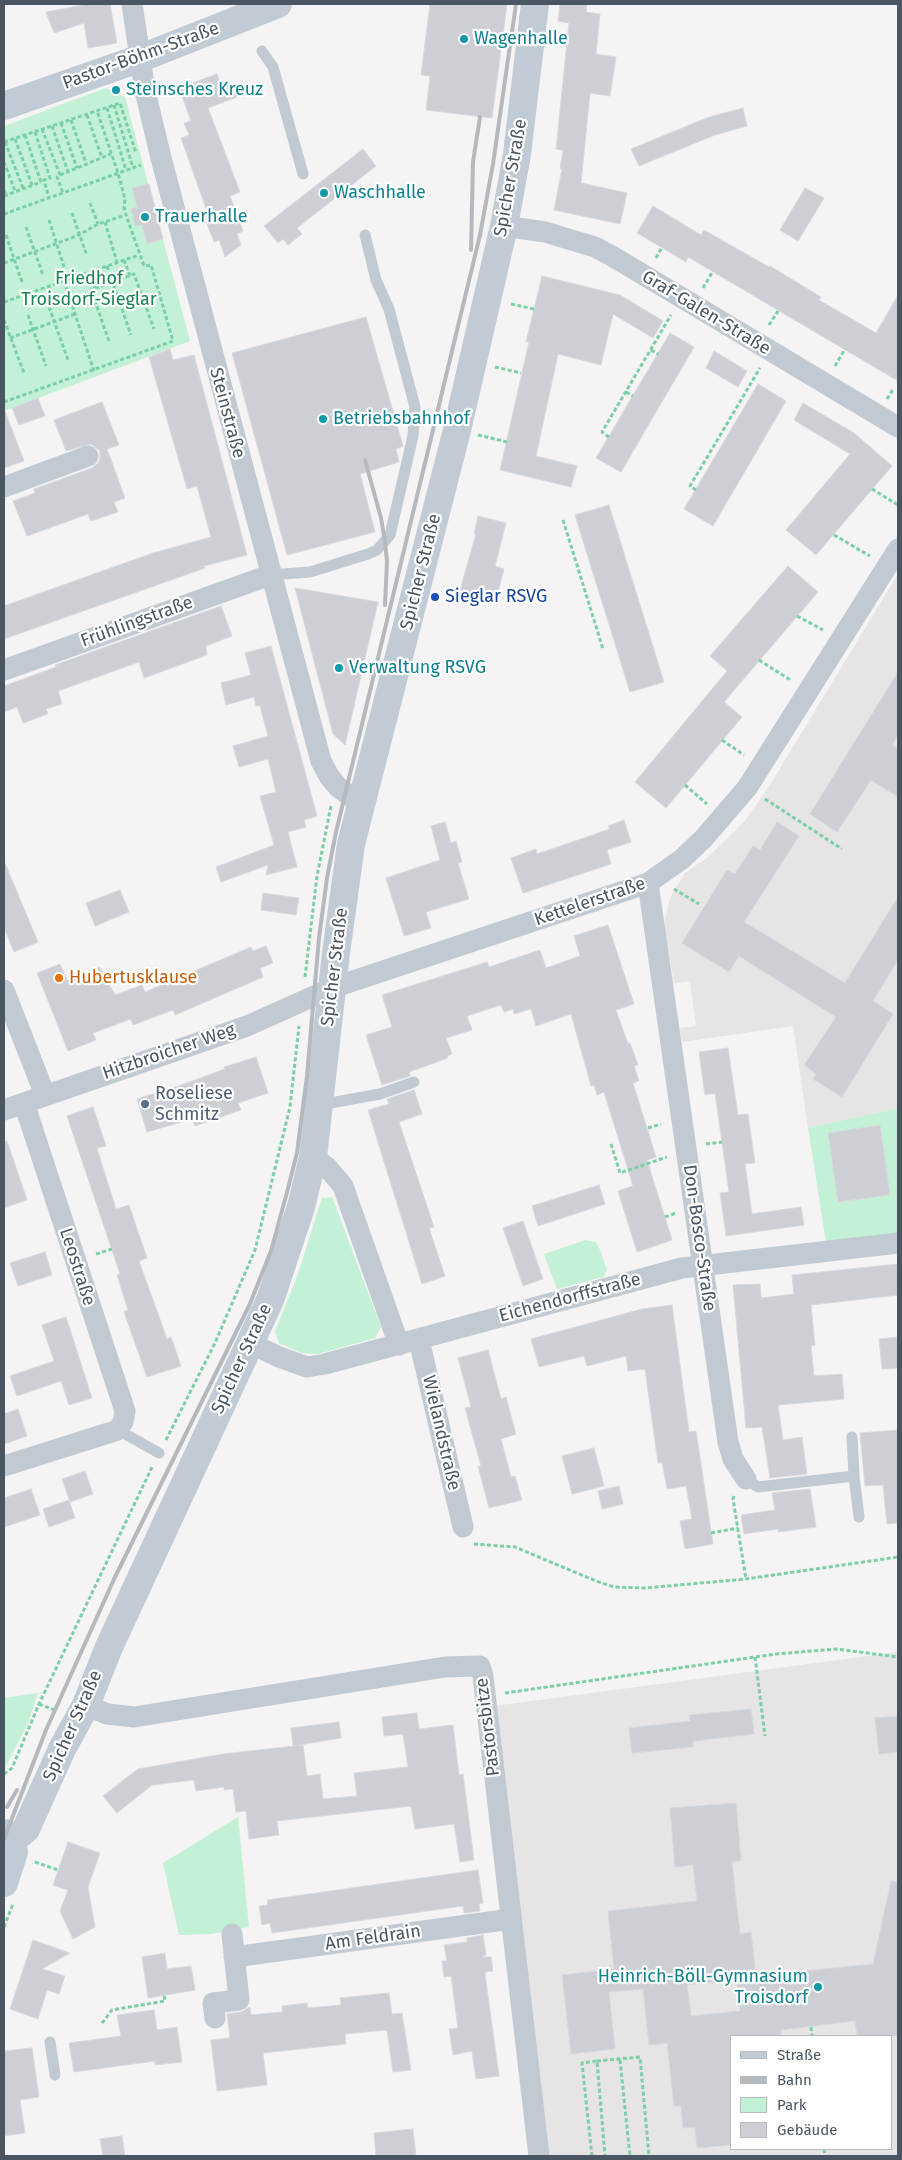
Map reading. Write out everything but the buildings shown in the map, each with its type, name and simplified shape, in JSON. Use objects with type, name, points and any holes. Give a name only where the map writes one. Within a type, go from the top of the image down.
[{"type":"street","name":"Steinstraße","points":[[132,4],[145,92],[161,158],[270,575],[321,761],[329,776],[338,787],[361,804]]},
{"type":"street","name":"Pastor-Böhm-Straße","points":[[4,106],[141,58],[278,4]]},
{"type":"street","name":"Spicher Straße","points":[[15,1845],[26,1829],[62,1749],[86,1705],[112,1638],[270,1300],[301,1207],[313,1157],[332,988],[351,844],[457,430],[504,226],[517,154],[534,4]]},
{"type":"street","name":"Graf-Galen-Straße","points":[[504,226],[545,232],[595,247],[898,427]]},
{"type":"street","points":[[4,486],[88,456]]},
{"type":"street","name":"Kettelerstraße","points":[[332,988],[655,878],[703,839],[748,788],[892,558]]},
{"type":"street","name":"Frühlingstraße","points":[[4,670],[270,575]]},
{"type":"street","name":"Don-Bosco-Straße","points":[[655,878],[687,1151],[728,1442],[733,1458],[746,1479]]},
{"type":"street","name":"Hitzbroicher Weg","points":[[4,1110],[247,1026],[332,988]]},
{"type":"street","points":[[4,990],[45,1095]]},
{"type":"street","name":"Leostraße","points":[[24,1103],[124,1411],[123,1422],[118,1430]]},
{"type":"street","name":"Wielandstraße","points":[[313,1157],[327,1167],[343,1186],[409,1343],[463,1527]]},
{"type":"street","name":"Eichendorffstraße","points":[[250,1343],[279,1357],[307,1367],[409,1343],[618,1285],[703,1264],[898,1243]]},
{"type":"street","points":[[4,1466],[118,1430]]},
{"type":"street","name":"Pastorsbitze","points":[[86,1705],[107,1714],[134,1717],[445,1667],[480,1666],[539,2156]]},
{"type":"street","points":[[4,1883],[15,1845]]},
{"type":"street","name":"Am Feldrain","points":[[234,1957],[511,1919]]},
{"type":"street","points":[[215,2018],[213,2003],[239,2000],[232,1934]]},
{"type":"lane","points":[[262,51],[273,67],[303,174]]},
{"type":"lane","points":[[270,575],[310,572],[368,554],[378,550],[390,534],[413,436],[415,407],[389,309],[376,280],[365,235]]},
{"type":"lane","points":[[319,1105],[380,1094],[414,1082]]},
{"type":"lane","points":[[118,1430],[159,1453]]},
{"type":"lane","points":[[852,1437],[859,1517]]},
{"type":"lane","points":[[746,1479],[758,1487],[854,1476]]},
{"type":"lane","points":[[50,2042],[55,2075]]},
{"type":"path","points":[[23,188],[4,142],[120,103],[140,165]]},
{"type":"path","points":[[114,106],[133,168]]},
{"type":"path","points":[[107,108],[126,170]]},
{"type":"path","points":[[4,402],[173,341],[151,265],[144,266],[126,216],[124,207],[126,199],[97,111]]},
{"type":"path","points":[[87,115],[102,158]]},
{"type":"path","points":[[71,120],[86,163]]},
{"type":"path","points":[[61,123],[77,168]]},
{"type":"path","points":[[52,126],[68,172]]},
{"type":"path","points":[[42,130],[63,193]]},
{"type":"path","points":[[35,132],[50,178]]},
{"type":"path","points":[[25,135],[50,198]]},
{"type":"path","points":[[15,139],[32,185]]},
{"type":"path","points":[[4,190],[5,195],[15,192],[111,154]]},
{"type":"path","points":[[4,214],[161,158]]},
{"type":"path","points":[[4,162],[15,192]]},
{"type":"path","points":[[90,203],[98,224]]},
{"type":"path","points":[[72,213],[87,256]]},
{"type":"path","points":[[4,263],[79,235],[98,224],[126,216]]},
{"type":"path","points":[[49,220],[64,267]]},
{"type":"path","points":[[105,222],[117,262]]},
{"type":"path","points":[[26,227],[43,275]]},
{"type":"path","points":[[6,235],[22,282]]},
{"type":"path","points":[[4,302],[139,255]]},
{"type":"path","points":[[124,260],[130,276]]},
{"type":"path","points":[[108,266],[131,335]]},
{"type":"path","points":[[89,272],[95,288]]},
{"type":"path","points":[[109,341],[91,290],[134,274],[154,329]]},
{"type":"path","points":[[64,281],[94,371]]},
{"type":"path","points":[[609,436],[602,432],[682,298]]},
{"type":"path","points":[[50,307],[68,360]]},
{"type":"path","points":[[10,338],[75,314]]},
{"type":"path","points":[[28,315],[46,366]]},
{"type":"path","points":[[4,320],[24,373]]},
{"type":"path","points":[[651,350],[658,354]]},
{"type":"path","points":[[696,490],[690,486],[769,351]]},
{"type":"path","points":[[626,392],[633,396]]},
{"type":"path","points":[[739,402],[745,406]]},
{"type":"path","points":[[715,444],[720,448]]},
{"type":"path","points":[[872,489],[898,505]]},
{"type":"path","points":[[563,520],[603,649]]},
{"type":"path","points":[[834,535],[892,558]]},
{"type":"path","points":[[798,616],[841,641]]},
{"type":"path","points":[[759,660],[809,691]]},
{"type":"path","points":[[685,785],[723,817]]},
{"type":"path","points":[[4,1774],[12,1768],[38,1704],[159,1453],[215,1343],[255,1250],[290,1107],[292,1071],[317,876],[330,808],[338,787]]},
{"type":"path","points":[[748,788],[842,849]]},
{"type":"path","points":[[655,878],[699,904]]},
{"type":"path","points":[[611,1144],[620,1173],[687,1151]]},
{"type":"path","points":[[746,1479],[733,1499],[746,1579]]},
{"type":"path","points":[[463,1527],[465,1536],[470,1542],[515,1547],[564,1569],[614,1587],[645,1588],[746,1579],[898,1556]]},
{"type":"path","points":[[711,1533],[738,1528]]},
{"type":"path","points":[[485,1696],[755,1657],[836,1649],[898,1657]]},
{"type":"path","points":[[755,1657],[765,1736]]},
{"type":"path","points":[[15,1845],[58,1870]]},
{"type":"path","points":[[102,2023],[112,2010],[165,2001],[164,1995]]},
{"type":"path","points":[[811,2027],[812,2035]]},
{"type":"path","points":[[592,2156],[582,2063],[640,2057],[649,2156]]},
{"type":"path","points":[[620,2060],[630,2156]]},
{"type":"path","points":[[597,2062],[605,2156]]},
{"type":"shaded area","points":[[898,574],[898,1108],[808,1128],[793,1026],[682,1042],[680,1028],[696,1026],[690,981],[674,983],[664,925],[670,898],[685,873],[708,857],[744,822],[768,788]]},
{"type":"shaded area","points":[[898,1652],[898,2156],[542,2156],[494,1706]]},
{"type":"green space","name":"Friedhof Troisdorf-Sieglar","points":[[106,88],[125,97],[190,341],[4,411],[4,126]]},
{"type":"green space","points":[[898,1108],[898,1234],[826,1242],[808,1128]]},
{"type":"green space","points":[[332,1197],[381,1327],[375,1338],[318,1354],[301,1353],[279,1343],[275,1331],[297,1277],[322,1198]]},
{"type":"green space","points":[[585,1240],[596,1242],[600,1250],[607,1270],[603,1277],[557,1289],[544,1254]]},
{"type":"green space","points":[[38,1693],[28,1723],[4,1770],[4,1698]]},
{"type":"green space","points":[[238,1817],[249,1927],[212,1934],[179,1935],[163,1863]]},
{"type":"railway","points":[[4,1839],[46,1730],[115,1577],[249,1306],[271,1251],[297,1153],[307,1076],[319,938],[327,878],[336,832],[480,235],[493,164],[516,4]]},
{"type":"railway","points":[[471,250],[473,162],[480,117]]},
{"type":"railway","points":[[365,460],[381,518],[385,542],[387,561],[385,605]]},
{"type":"railway","points":[[7,1807],[17,1790]]},
{"type":"place","name":"Wagenhalle","points":[[464,39]]},
{"type":"place","name":"Steinsches Kreuz","points":[[116,90]]},
{"type":"place","name":"Waschhalle","points":[[324,193]]},
{"type":"place","name":"Trauerhalle","points":[[145,217]]},
{"type":"place","name":"Betriebsbahnhof","points":[[323,419]]},
{"type":"place","name":"Sieglar RSVG","points":[[435,597]]},
{"type":"place","name":"Verwaltung RSVG","points":[[339,668]]},
{"type":"place","name":"Hubertusklause","points":[[59,978]]},
{"type":"place","name":"Roseliese Schmitz","points":[[145,1104]]},
{"type":"place","name":"Heinrich-Böll-Gymnasium Troisdorf","points":[[818,1987]]}]
